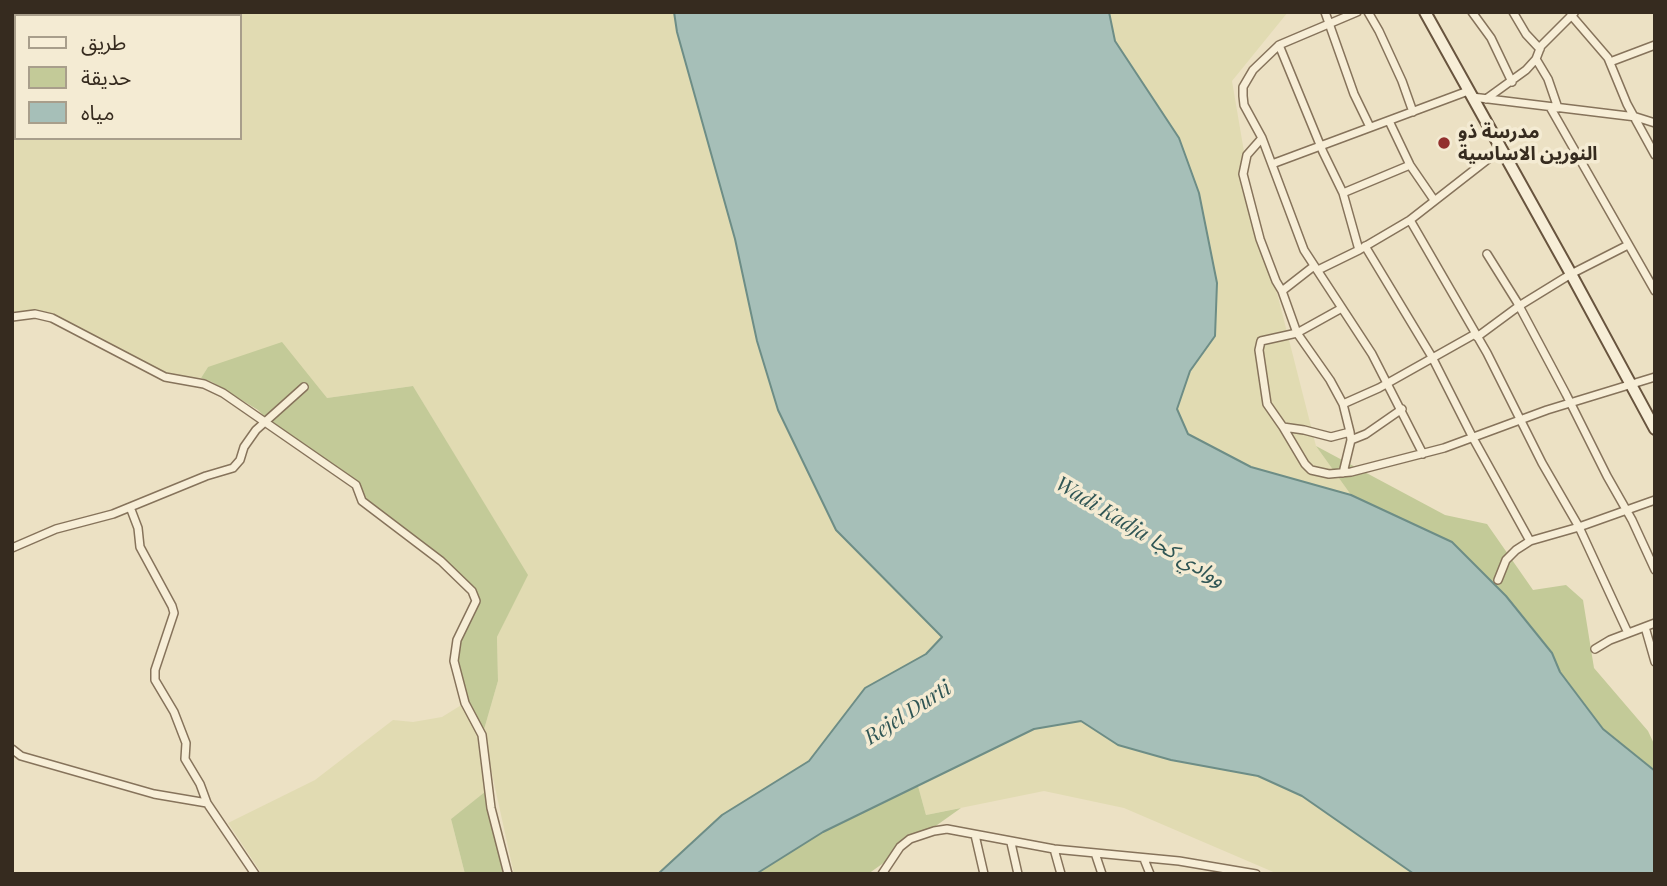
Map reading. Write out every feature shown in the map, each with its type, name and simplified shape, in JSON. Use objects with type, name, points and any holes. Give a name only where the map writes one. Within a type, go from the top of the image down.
[{"type":"main road","points":[[1425,12],[1655,429]]},
{"type":"street","points":[[1325,12],[1354,94],[1370,127]]},
{"type":"street","points":[[1357,12],[1279,45],[1253,70],[1243,87],[1244,105],[1262,138],[1297,234],[1316,268],[1373,354],[1423,454]]},
{"type":"street","points":[[1368,12],[1395,65],[1413,112]]},
{"type":"street","points":[[1472,12],[1491,38],[1512,82]]},
{"type":"street","points":[[1513,12],[1526,34],[1540,49]]},
{"type":"street","points":[[1486,99],[1512,82],[1536,59],[1540,49],[1573,14],[1611,62],[1620,88],[1655,155]]},
{"type":"street","points":[[1279,45],[1320,146],[1343,193],[1362,248],[1432,357],[1530,541]]},
{"type":"street","points":[[1611,62],[1655,45]]},
{"type":"street","points":[[1536,59],[1548,79],[1554,108],[1655,290]]},
{"type":"street","points":[[1272,164],[1370,127],[1470,94],[1486,99],[1636,117],[1655,123]]},
{"type":"street","points":[[1389,121],[1410,165],[1434,200]]},
{"type":"street","points":[[1262,138],[1247,155],[1243,174],[1260,240],[1297,333],[1319,363],[1343,404],[1350,436],[1343,473]]},
{"type":"street","points":[[1282,291],[1316,268],[1362,248],[1410,220],[1501,149]]},
{"type":"street","points":[[1343,193],[1410,165]]},
{"type":"street","points":[[1410,220],[1579,527],[1628,633]]},
{"type":"street","points":[[1343,404],[1476,336],[1571,274],[1628,245]]},
{"type":"street","points":[[1487,254],[1519,306],[1626,509],[1655,570]]},
{"type":"street","points":[[1342,308],[1297,333],[1261,341],[1259,345],[1267,404],[1311,470],[1329,474],[1423,454],[1520,419],[1655,377]]},
{"type":"street","points":[[12,317],[34,314],[52,318],[165,377],[204,384],[223,393],[356,485],[362,501],[441,561],[475,595],[476,601],[457,640],[454,661],[465,703],[482,735],[491,808],[509,874]]},
{"type":"street","points":[[12,548],[69,525],[113,514],[206,476],[233,468],[240,460],[249,439],[304,387]]},
{"type":"street","points":[[1283,427],[1331,436],[1366,434],[1402,409]]},
{"type":"street","points":[[1498,580],[1506,560],[1530,541],[1579,527],[1655,499]]},
{"type":"street","points":[[130,507],[138,528],[141,547],[174,613],[155,670],[155,680],[174,712],[186,743],[185,759],[200,784],[206,803],[255,874]]},
{"type":"street","points":[[1595,649],[1655,623]]},
{"type":"street","points":[[1645,627],[1655,662]]},
{"type":"street","points":[[12,748],[21,756],[153,794],[206,803]]},
{"type":"street","points":[[882,874],[900,847],[920,835],[947,829],[1011,843],[1179,861],[1223,871],[1256,874]]},
{"type":"street","points":[[975,835],[984,874]]},
{"type":"street","points":[[1011,843],[1018,874]]},
{"type":"street","points":[[1054,849],[1061,874]]},
{"type":"street","points":[[1095,853],[1102,874]]},
{"type":"street","points":[[1144,859],[1150,874]]},
{"type":"shaded area","points":[[12,12],[674,12],[677,32],[735,239],[757,341],[778,410],[836,530],[942,637],[926,654],[865,688],[809,761],[722,815],[658,874],[514,874],[483,733],[498,681],[497,637],[527,575],[413,386],[327,398],[208,367],[201,378],[166,375],[53,314],[35,310],[12,313]]},
{"type":"shaded area","points":[[1109,12],[1288,12],[1232,81],[1250,187],[1316,446],[1351,495],[1251,467],[1188,434],[1176,409],[1190,371],[1215,336],[1179,138],[1115,41]]},
{"type":"shaded area","points":[[463,704],[479,735],[486,791],[451,819],[465,874],[262,874],[228,823],[315,780],[393,720],[413,722],[442,717]]},
{"type":"shaded area","points":[[1081,721],[1118,745],[1171,760],[1258,776],[1302,796],[1414,874],[1278,874],[1124,808],[1044,791],[926,815],[918,786],[1034,729]]},
{"type":"green space","points":[[282,342],[327,398],[413,386],[528,575],[497,637],[498,681],[483,733],[467,703],[455,660],[459,640],[476,595],[363,501],[356,484],[270,422],[258,410],[201,378],[208,367]]},
{"type":"green space","points":[[1316,446],[1445,515],[1487,524],[1533,590],[1566,585],[1583,600],[1594,668],[1648,731],[1655,746],[1655,771],[1603,729],[1560,672],[1552,652],[1506,596],[1452,542],[1351,495]]},
{"type":"green space","points":[[918,786],[926,815],[961,808],[868,874],[756,874],[823,832]]},
{"type":"green space","points":[[486,791],[506,874],[465,874],[451,819]]},
{"type":"water","points":[[674,12],[1109,12],[1115,41],[1179,138],[1199,193],[1217,283],[1215,336],[1190,371],[1177,409],[1188,434],[1251,467],[1351,495],[1452,542],[1506,596],[1552,653],[1560,672],[1603,729],[1655,771],[1655,874],[1414,874],[1302,796],[1258,776],[1171,760],[1118,745],[1081,721],[1034,729],[823,832],[756,874],[658,874],[722,815],[809,761],[865,688],[926,654],[942,637],[836,530],[778,410],[757,341],[735,239],[677,32]]},
{"type":"place","name":"مدرسة ذو النورين الاساسية","points":[[1444,143]]},
{"type":"water label","name":"Wadi Kadja ووادي كجا","points":[[1140,532]]},
{"type":"water label","name":"Rejel Durti","points":[[908,713]]}]
